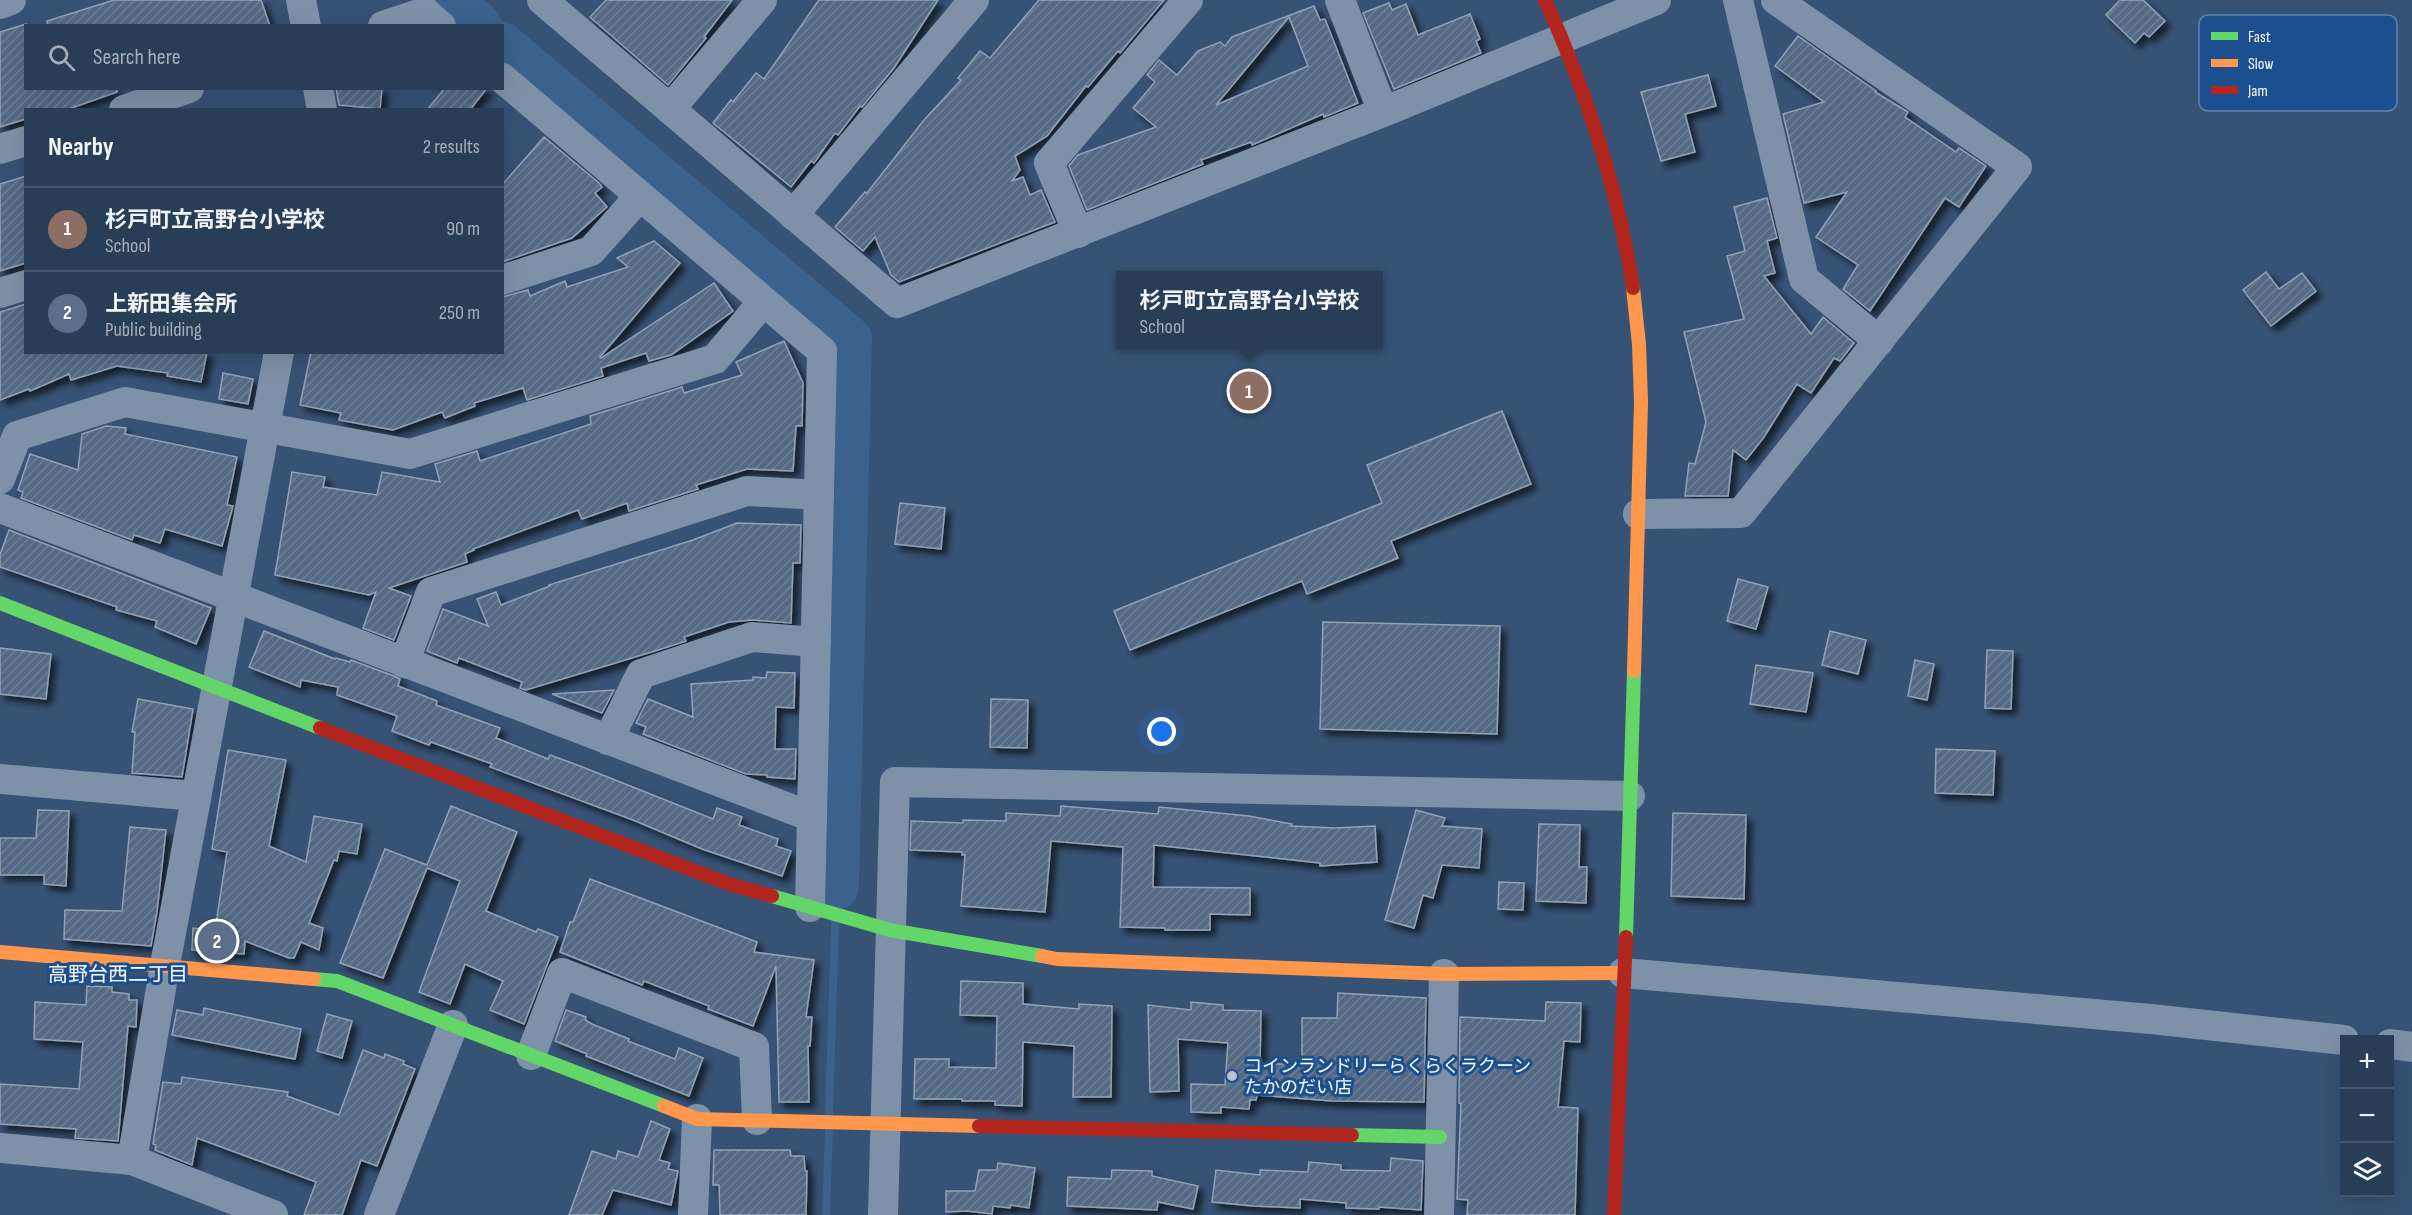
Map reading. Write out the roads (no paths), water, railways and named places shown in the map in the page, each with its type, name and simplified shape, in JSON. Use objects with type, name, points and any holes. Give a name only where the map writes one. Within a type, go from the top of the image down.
[{"type":"street","points":[[0,4],[11,0]]},
{"type":"street","points":[[301,0],[306,24]]},
{"type":"street","points":[[670,109],[762,0]]},
{"type":"street","points":[[793,214],[974,0]]},
{"type":"street","points":[[1078,233],[1049,163],[1188,0]]},
{"type":"street","points":[[1340,0],[1383,112]]},
{"type":"street","points":[[1545,0],[1564,39],[1588,102],[1601,146],[1628,254],[1639,343],[1641,417],[1630,796],[1614,1215]]},
{"type":"street","points":[[547,2],[897,303],[1383,112],[1656,0]]},
{"type":"street","points":[[1738,0],[1804,279],[1879,341]]},
{"type":"street","points":[[1638,514],[1740,513],[2017,167],[1776,0]]},
{"type":"street","points":[[389,24],[425,12],[439,24]]},
{"type":"street","points":[[130,108],[183,90]]},
{"type":"street","points":[[318,90],[322,108]]},
{"type":"street","points":[[506,93],[640,196],[822,351],[810,907]]},
{"type":"street","points":[[0,149],[24,142]]},
{"type":"street","points":[[504,279],[591,251],[640,196]]},
{"type":"street","points":[[0,293],[24,286]]},
{"type":"street","points":[[0,479],[17,435],[125,402],[411,454],[714,359],[763,302]]},
{"type":"street","points":[[132,1160],[165,965],[279,354]]},
{"type":"street","points":[[404,663],[431,592],[747,491],[819,495]]},
{"type":"street","points":[[0,508],[812,817]]},
{"type":"street","points":[[0,603],[217,689],[729,884],[890,930],[1057,959],[1444,974],[1623,973],[2151,1019],[2340,1040]]},
{"type":"street","points":[[608,740],[641,674],[752,637],[816,642]]},
{"type":"street","points":[[0,779],[196,796]]},
{"type":"street","points":[[883,1215],[894,782],[1630,796]]},
{"type":"street","points":[[0,952],[336,981],[697,1119],[1440,1137]]},
{"type":"street","points":[[531,1055],[562,973],[754,1047],[757,1120]]},
{"type":"street","points":[[1439,1215],[1444,974]]},
{"type":"street","points":[[379,1215],[453,1025]]},
{"type":"street","points":[[2394,1045],[2412,1047]]},
{"type":"street","points":[[693,1215],[697,1119]]},
{"type":"street","points":[[0,1148],[132,1160],[273,1215]]},
{"type":"waterway","points":[[449,0],[477,24]]},
{"type":"waterway","points":[[504,47],[849,339],[836,887]]},
{"type":"waterway","points":[[835,908],[836,887]]},
{"type":"waterway","points":[[829,1115],[835,923]]},
{"type":"waterway","points":[[826,1215],[829,1130]]},
{"type":"place","name":"杉戸町立高野台小学校","points":[[1249,391]]},
{"type":"place","name":"上新田集会所","points":[[217,941]]},
{"type":"place","name":"コインランドリーらくらくラクーン たかのだい店","points":[[1232,1076]]},
{"type":"district","name":"高野台西二丁目","points":[[118,975]]}]
